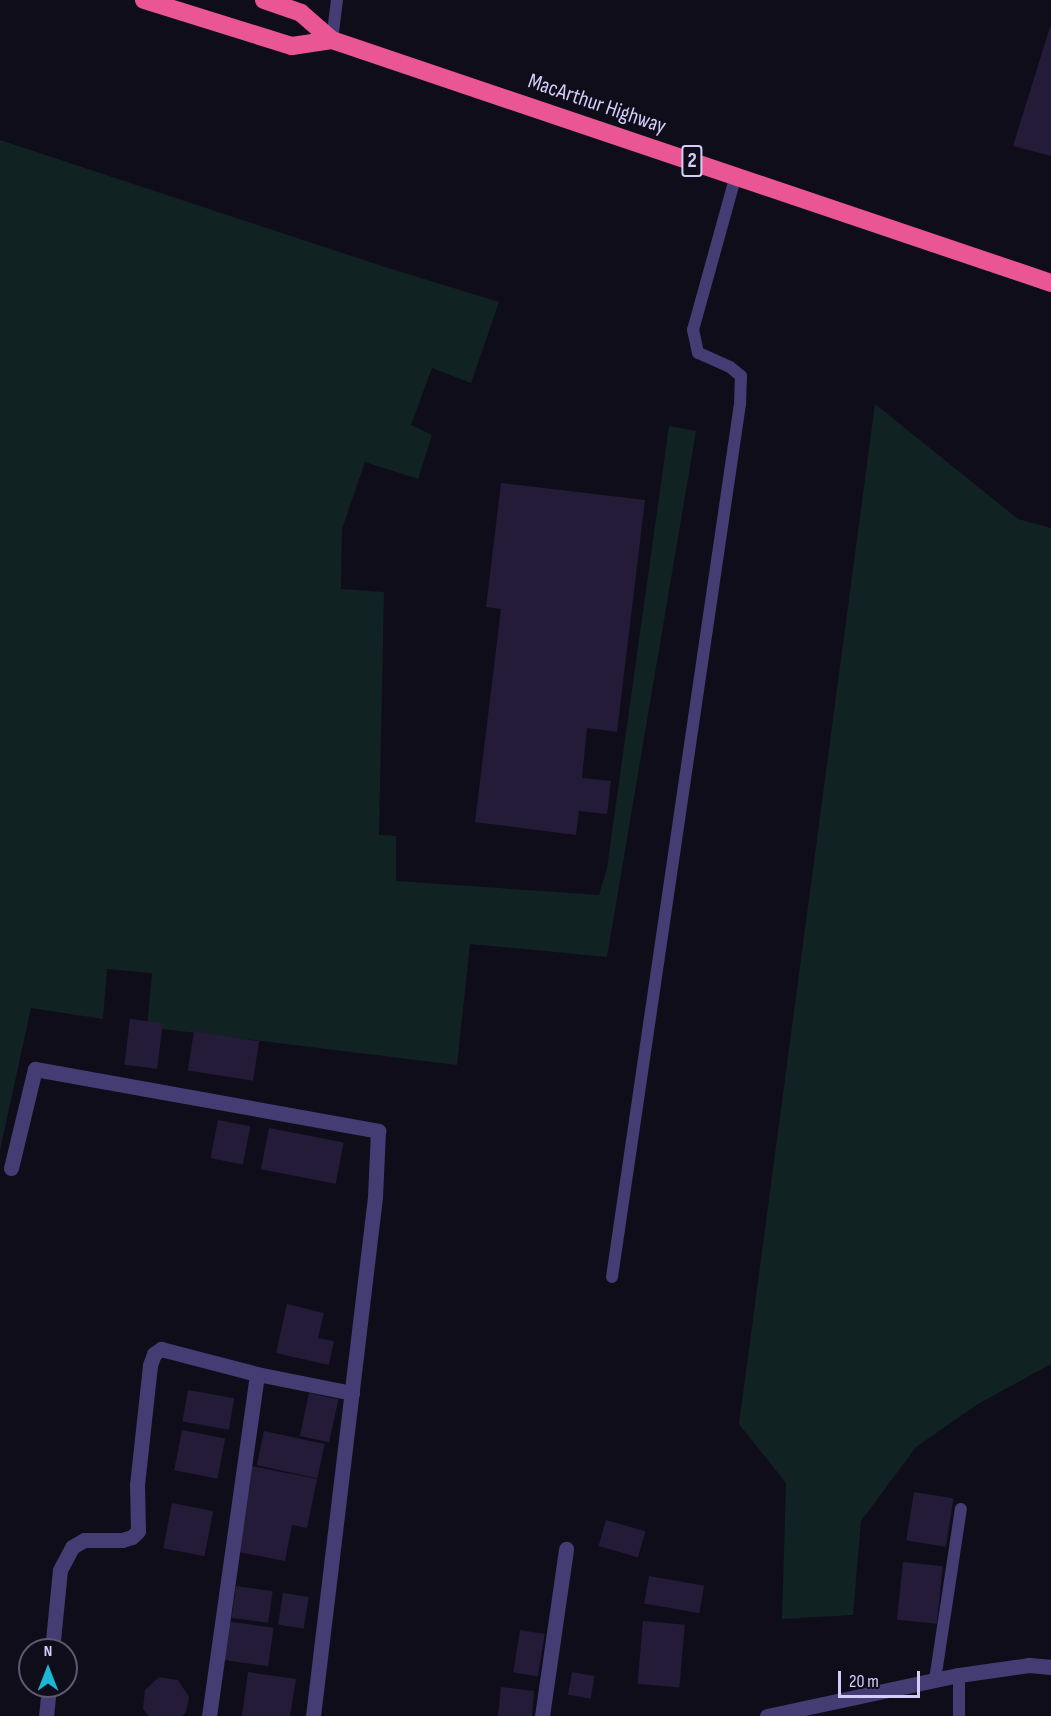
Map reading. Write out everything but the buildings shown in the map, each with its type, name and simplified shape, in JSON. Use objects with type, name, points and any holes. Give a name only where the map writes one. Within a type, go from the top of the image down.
[{"type":"highway","name":"MacArthur Highway","points":[[144,0],[292,46],[332,40]]},
{"type":"highway","name":"MacArthur Highway","points":[[264,0],[301,13],[332,40],[736,175],[1051,284]]},
{"type":"street","points":[[11,1168],[35,1069],[378,1131],[375,1197],[313,1716]]},
{"type":"street","points":[[53,1638],[60,1570],[72,1547],[84,1540],[132,1537],[138,1531],[137,1485],[150,1365],[154,1354],[161,1349],[257,1374],[352,1393]]},
{"type":"street","points":[[208,1716],[257,1374]]},
{"type":"street","points":[[542,1716],[566,1549]]},
{"type":"street","points":[[766,1716],[959,1675],[1029,1665],[1051,1667]]},
{"type":"street","points":[[46,1716],[48,1698]]},
{"type":"lane","points":[[332,40],[337,0]]},
{"type":"lane","points":[[612,1277],[740,404],[741,376],[730,366],[698,353],[693,330],[736,175]]},
{"type":"lane","points":[[935,1680],[961,1509]]},
{"type":"lane","points":[[959,1675],[959,1716]]},
{"type":"shaded area","points":[[0,140],[385,267],[499,302],[471,383],[432,368],[411,425],[432,435],[418,479],[365,462],[342,529],[341,589],[384,592],[379,835],[396,836],[396,881],[599,895],[607,868],[669,426],[696,431],[607,957],[470,944],[457,1065],[147,1027],[152,973],[107,969],[103,1019],[31,1008],[0,1150]]},
{"type":"shaded area","points":[[875,404],[1018,519],[1051,528],[1051,1364],[978,1404],[916,1447],[861,1521],[853,1615],[782,1619],[786,1483],[739,1424]]}]
